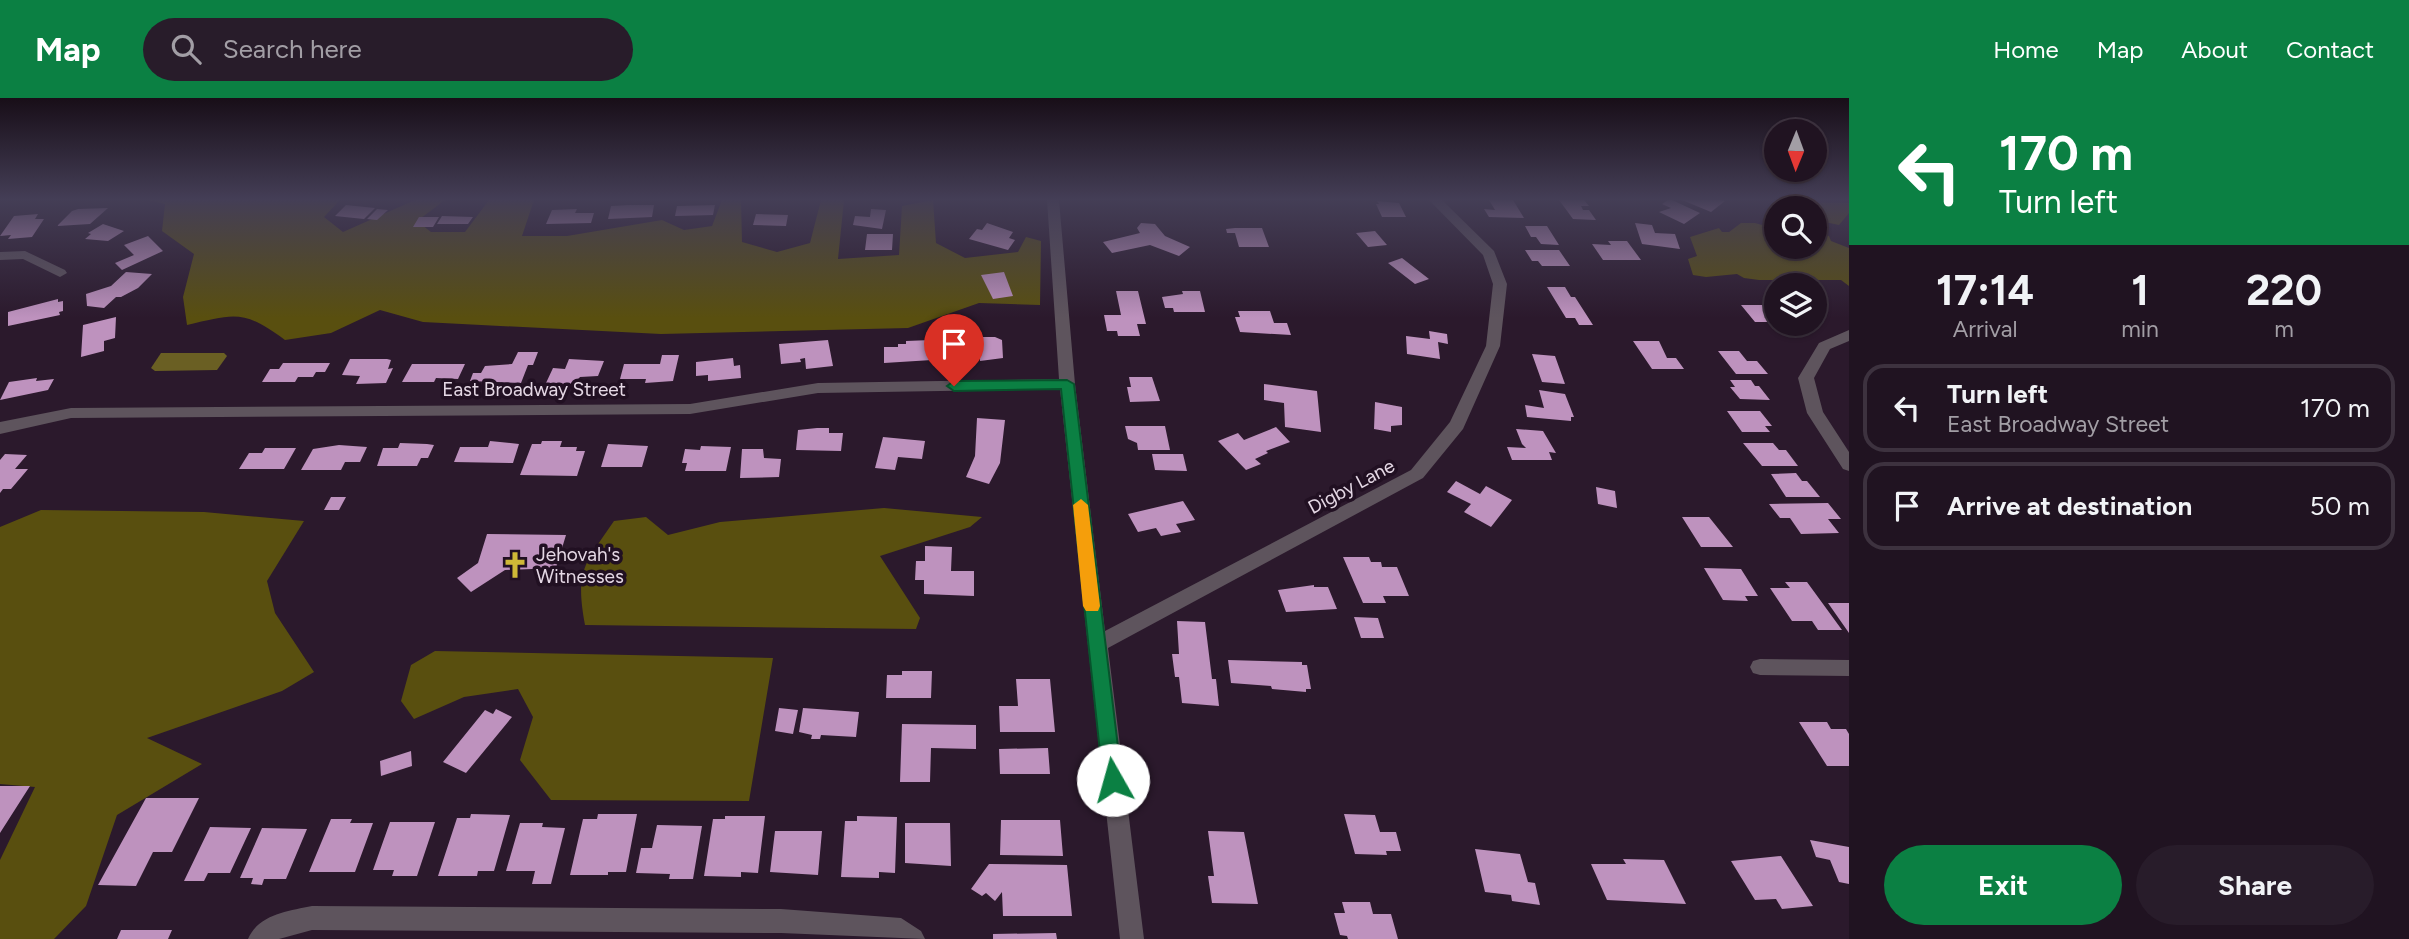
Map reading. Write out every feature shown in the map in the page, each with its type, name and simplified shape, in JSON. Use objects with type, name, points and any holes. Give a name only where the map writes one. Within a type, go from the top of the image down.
[{"type":"street","points":[[1056,239],[1067,384],[1132,939]]},
{"type":"street","name":"Digby Lane","points":[[1096,645],[1417,474],[1457,425],[1493,346],[1500,284],[1489,254],[1474,239]]},
{"type":"street","points":[[0,256],[25,256],[60,273]]},
{"type":"street","points":[[1849,335],[1824,346],[1806,378],[1815,413],[1849,465]]},
{"type":"street","name":"East Broadway Street","points":[[0,428],[71,413],[690,408],[818,388],[1067,384]]},
{"type":"street","points":[[1760,667],[1849,668]]},
{"type":"street","points":[[260,939],[278,925],[313,918],[781,921],[901,930],[913,939]]},
{"type":"shaded area","points":[[173,239],[742,239],[742,242],[777,252],[810,243],[811,239],[840,239],[838,259],[899,255],[900,239],[936,239],[936,243],[965,258],[1018,252],[1025,239],[1034,239],[1041,241],[1040,305],[979,303],[908,328],[661,334],[423,322],[380,310],[331,333],[285,340],[259,323],[238,317],[217,318],[187,325],[183,297],[194,254]]},
{"type":"shaded area","points":[[1691,239],[1764,239],[1764,259],[1827,259],[1827,239],[1830,239],[1849,248],[1849,286],[1841,280],[1827,280],[1827,273],[1764,273],[1764,280],[1744,278],[1737,274],[1706,277],[1693,275],[1688,259],[1697,256]]},
{"type":"shaded area","points":[[161,353],[224,353],[227,356],[217,370],[155,371],[151,368]]},
{"type":"shaded area","points":[[884,508],[982,517],[970,527],[880,556],[920,618],[916,629],[585,625],[581,592],[584,569],[614,521],[646,517],[668,535],[720,522]]},
{"type":"shaded area","points":[[41,510],[204,512],[304,521],[267,581],[275,613],[314,672],[282,691],[147,738],[202,764],[117,815],[86,906],[54,939],[0,939],[0,860],[35,787],[0,784],[0,527]]},
{"type":"shaded area","points":[[435,651],[773,658],[749,801],[551,800],[520,760],[533,717],[518,689],[464,697],[414,719],[401,701],[411,665]]},
{"type":"building","points":[[139,239],[151,239],[163,251],[122,270],[115,263],[134,255],[124,245]]},
{"type":"building","points":[[866,239],[893,239],[892,250],[865,250]]},
{"type":"building","points":[[970,239],[1015,240],[1008,250]]},
{"type":"building","points":[[1114,239],[1172,239],[1190,247],[1179,256],[1150,245],[1112,253],[1103,242]]},
{"type":"building","points":[[1237,239],[1266,239],[1269,247],[1239,247]]},
{"type":"building","points":[[1361,239],[1382,239],[1387,245],[1368,247]]},
{"type":"building","points":[[1538,239],[1555,239],[1559,245],[1541,244]]},
{"type":"building","points":[[1640,239],[1677,239],[1680,249],[1642,244]]},
{"type":"building","points":[[1608,241],[1627,241],[1641,260],[1603,260],[1592,244],[1611,245]]},
{"type":"building","points":[[1525,250],[1559,250],[1570,266],[1542,266],[1538,261],[1532,261]]},
{"type":"building","points":[[1402,258],[1429,279],[1415,284],[1388,263]]},
{"type":"building","points":[[126,272],[152,274],[138,288],[116,297],[104,308],[87,306],[86,294],[111,286]]},
{"type":"building","points":[[1004,272],[1013,296],[993,299],[981,275]]},
{"type":"building","points":[[1547,287],[1565,287],[1571,297],[1575,297],[1593,325],[1579,325],[1575,318],[1566,318]]},
{"type":"building","points":[[1116,291],[1138,291],[1146,324],[1137,324],[1140,336],[1118,336],[1117,331],[1107,331],[1104,315],[1121,315]]},
{"type":"building","points":[[1182,291],[1200,291],[1205,312],[1174,312],[1173,308],[1165,308],[1162,297],[1183,294]]},
{"type":"building","points":[[58,299],[58,302],[63,301],[60,315],[8,326],[8,312]]},
{"type":"building","points":[[1741,305],[1764,305],[1764,322],[1755,322]]},
{"type":"building","points":[[1238,311],[1270,311],[1274,323],[1287,323],[1291,335],[1240,332],[1235,317],[1240,317]]},
{"type":"building","points":[[116,317],[115,338],[104,341],[104,351],[81,357],[83,325]]},
{"type":"building","points":[[1429,331],[1447,334],[1448,344],[1438,342],[1440,359],[1407,354],[1406,336],[1430,339]]},
{"type":"building","points":[[979,337],[1002,340],[1003,358],[980,361],[980,358],[976,358],[975,347],[972,347],[972,353],[949,351],[948,340],[979,340]]},
{"type":"building","points":[[828,340],[833,366],[806,369],[805,358],[800,359],[801,362],[781,364],[779,344]]},
{"type":"building","points":[[931,340],[932,360],[884,363],[884,347],[898,347],[898,344],[906,344],[906,341]]},
{"type":"building","points":[[1633,341],[1659,341],[1667,358],[1676,358],[1684,369],[1652,369]]},
{"type":"building","points":[[1718,351],[1739,351],[1747,361],[1757,361],[1768,374],[1736,374]]},
{"type":"building","points":[[518,352],[538,352],[533,365],[528,365],[521,383],[470,381],[473,373],[481,373],[485,366],[512,364]]},
{"type":"building","points":[[1532,354],[1555,356],[1565,384],[1542,382]]},
{"type":"building","points":[[662,355],[679,355],[673,381],[645,383],[646,379],[620,379],[624,364],[660,364]]},
{"type":"building","points":[[733,358],[734,366],[740,365],[741,378],[708,381],[708,375],[696,376],[696,362]]},
{"type":"building","points":[[350,359],[387,359],[391,360],[388,369],[393,368],[386,383],[356,384],[360,376],[342,375]]},
{"type":"building","points":[[569,359],[604,361],[598,376],[580,377],[574,384],[546,383],[553,368],[565,369]]},
{"type":"building","points":[[283,363],[330,363],[325,372],[316,372],[313,377],[298,377],[295,382],[262,382],[270,369],[279,369]]},
{"type":"building","points":[[412,364],[465,364],[458,379],[436,378],[434,382],[402,382]]},
{"type":"building","points":[[1129,377],[1152,377],[1160,401],[1130,402],[1127,387],[1131,387]]},
{"type":"building","points":[[37,378],[36,381],[54,379],[48,390],[0,400],[9,382]]},
{"type":"building","points":[[1730,380],[1751,380],[1770,400],[1740,399],[1730,387],[1735,387]]},
{"type":"building","points":[[1264,384],[1317,391],[1321,432],[1285,427],[1284,403],[1264,400]]},
{"type":"building","points":[[1539,390],[1565,394],[1574,417],[1571,417],[1571,421],[1527,417],[1525,405],[1544,408]]},
{"type":"building","points":[[1375,402],[1402,407],[1402,425],[1391,426],[1391,432],[1374,429]]},
{"type":"building","points":[[1727,411],[1760,411],[1772,426],[1765,426],[1770,432],[1742,432]]},
{"type":"building","points":[[977,418],[1005,420],[1000,463],[989,484],[966,477],[975,456]]},
{"type":"building","points":[[1125,426],[1165,426],[1170,450],[1138,450],[1137,443],[1128,439]]},
{"type":"building","points":[[1276,427],[1290,442],[1266,451],[1268,453],[1255,459],[1261,464],[1246,470],[1218,441],[1238,433],[1244,440]]},
{"type":"building","points":[[829,428],[829,433],[843,433],[841,451],[796,450],[798,430]]},
{"type":"building","points":[[1516,429],[1543,431],[1556,453],[1549,452],[1552,460],[1512,460],[1507,447],[1526,448]]},
{"type":"building","points":[[883,437],[925,441],[922,459],[898,457],[895,470],[875,468]]},
{"type":"building","points":[[490,441],[519,444],[513,463],[454,462],[460,447],[488,447]]},
{"type":"building","points":[[542,441],[562,441],[560,447],[577,447],[576,451],[585,451],[577,476],[520,475],[532,444],[541,444]]},
{"type":"building","points":[[400,443],[434,445],[428,458],[421,458],[417,466],[377,466],[383,448],[398,448]]},
{"type":"building","points":[[1743,443],[1773,443],[1779,450],[1786,450],[1798,466],[1762,466]]},
{"type":"building","points":[[608,444],[648,446],[642,467],[601,467]]},
{"type":"building","points":[[339,445],[367,447],[360,462],[345,462],[341,470],[301,470],[313,449]]},
{"type":"building","points":[[701,446],[731,447],[726,471],[685,471],[687,463],[682,463],[685,449],[700,450]]},
{"type":"building","points":[[265,448],[296,448],[284,469],[239,469],[249,453],[262,453]]},
{"type":"building","points":[[742,449],[763,449],[764,458],[781,459],[779,477],[740,478]]},
{"type":"building","points":[[5,454],[27,455],[15,469],[28,469],[11,489],[3,489],[0,493],[0,460]]},
{"type":"building","points":[[1152,454],[1183,454],[1187,471],[1155,470]]},
{"type":"building","points":[[1796,473],[1802,481],[1807,481],[1820,497],[1786,497],[1771,474]]},
{"type":"building","points":[[1456,481],[1480,494],[1486,486],[1512,500],[1491,527],[1464,512],[1471,504],[1447,492]]},
{"type":"building","points":[[1596,487],[1615,491],[1617,508],[1598,504]]},
{"type":"building","points":[[331,497],[346,497],[339,510],[324,510]]},
{"type":"building","points":[[1183,501],[1195,520],[1176,524],[1181,532],[1161,536],[1156,528],[1138,532],[1128,514]]},
{"type":"building","points":[[1828,503],[1841,519],[1828,519],[1839,533],[1801,534],[1790,518],[1780,518],[1769,504]]},
{"type":"building","points":[[1682,517],[1709,517],[1733,547],[1701,547]]},
{"type":"building","name":"Jehovah's Witnesses","points":[[487,534],[566,535],[556,568],[505,570],[471,592],[457,578],[478,563]]},
{"type":"building","points":[[925,546],[952,547],[951,571],[974,571],[974,596],[924,594],[924,580],[915,580],[916,561],[925,561]]},
{"type":"building","points":[[1343,557],[1369,557],[1371,562],[1381,562],[1382,567],[1397,567],[1409,596],[1383,596],[1386,603],[1363,603]]},
{"type":"building","points":[[1704,568],[1741,569],[1758,596],[1745,596],[1748,601],[1723,600]]},
{"type":"building","points":[[1785,582],[1807,582],[1842,630],[1818,630],[1812,621],[1792,621],[1770,588],[1790,588]]},
{"type":"building","points":[[1314,585],[1328,587],[1337,609],[1286,612],[1278,590]]},
{"type":"building","points":[[1828,603],[1849,603],[1849,633]]},
{"type":"building","points":[[1354,617],[1378,618],[1384,638],[1361,638]]},
{"type":"building","points":[[1177,621],[1205,622],[1212,679],[1216,679],[1219,706],[1182,703],[1179,677],[1175,677],[1172,654],[1179,654]]},
{"type":"building","points":[[1228,660],[1302,662],[1302,665],[1307,665],[1311,689],[1306,689],[1306,692],[1231,683]]},
{"type":"building","points":[[902,671],[932,671],[931,698],[886,698],[887,675],[902,675]]},
{"type":"building","points":[[1016,679],[1050,679],[1055,732],[1000,732],[999,706],[1018,706]]},
{"type":"building","points":[[779,708],[798,710],[793,734],[775,731]]},
{"type":"building","points":[[803,708],[859,712],[856,737],[821,735],[820,739],[811,739],[812,735],[799,732]]},
{"type":"building","points":[[496,709],[512,717],[466,773],[443,762],[485,710],[493,714]]},
{"type":"building","points":[[1799,722],[1827,722],[1831,729],[1846,729],[1849,734],[1849,766],[1827,766]]},
{"type":"building","points":[[902,724],[976,725],[976,749],[931,748],[930,782],[900,782]]},
{"type":"building","points":[[1048,748],[1050,774],[1000,774],[999,749]]},
{"type":"building","points":[[411,751],[412,766],[381,776],[380,761]]},
{"type":"building","points":[[0,786],[30,786],[0,833]]},
{"type":"building","points":[[146,798],[199,798],[172,852],[153,852],[136,886],[98,885]]},
{"type":"building","points":[[471,814],[510,815],[494,871],[478,871],[477,876],[438,876],[457,818],[470,818]]},
{"type":"building","points":[[598,814],[637,814],[626,872],[570,875],[583,819],[597,819]]},
{"type":"building","points":[[1344,814],[1375,815],[1380,832],[1396,832],[1401,851],[1386,851],[1387,855],[1355,854]]},
{"type":"building","points":[[725,816],[765,816],[758,873],[741,872],[741,877],[704,876],[713,819],[725,819]]},
{"type":"building","points":[[857,816],[897,817],[895,873],[879,872],[879,878],[841,877],[845,821],[857,821]]},
{"type":"building","points":[[331,819],[352,819],[350,823],[373,823],[355,872],[309,872]]},
{"type":"building","points":[[1001,820],[1060,820],[1063,856],[1000,855]]},
{"type":"building","points":[[390,822],[435,822],[417,876],[392,876],[394,870],[373,870]]},
{"type":"building","points":[[520,823],[543,823],[542,827],[565,828],[551,884],[532,884],[535,871],[506,871]]},
{"type":"building","points":[[905,823],[950,823],[951,866],[905,863]]},
{"type":"building","points":[[657,825],[702,826],[693,879],[669,879],[670,874],[636,873],[641,848],[652,848]]},
{"type":"building","points":[[210,827],[251,828],[230,873],[208,873],[204,881],[184,881]]},
{"type":"building","points":[[262,828],[307,829],[286,879],[264,879],[262,885],[251,884],[253,878],[240,878]]},
{"type":"building","points":[[775,831],[822,831],[818,875],[770,872]]},
{"type":"building","points":[[1208,831],[1244,832],[1258,904],[1212,903],[1208,876],[1214,876]]},
{"type":"building","points":[[1810,840],[1849,847],[1849,884],[1839,882],[1830,860],[1816,857]]},
{"type":"building","points":[[1475,849],[1520,854],[1528,882],[1535,883],[1540,905],[1512,901],[1511,895],[1485,892]]},
{"type":"building","points":[[1781,856],[1813,906],[1782,909],[1776,899],[1755,900],[1731,861]]},
{"type":"building","points":[[1623,859],[1664,860],[1686,904],[1607,900],[1591,864],[1626,864]]},
{"type":"building","points":[[989,864],[1067,865],[1072,916],[1003,916],[1002,892],[995,901],[986,893],[982,896],[971,889]]},
{"type":"building","points":[[1342,902],[1370,902],[1373,914],[1391,914],[1398,939],[1348,939],[1347,936],[1340,935],[1334,913],[1345,913]]},
{"type":"building","points":[[121,930],[172,930],[168,939],[117,939]]},
{"type":"building","points":[[1056,933],[1057,939],[993,939],[993,934]]},
{"type":"slow traffic","points":[[1081,505],[1092,606]]},
{"type":"place","name":"Jehovah's Witnesses","points":[[515,565]]},
{"type":"route","points":[[954,386],[1067,384],[1113,780]]}]
